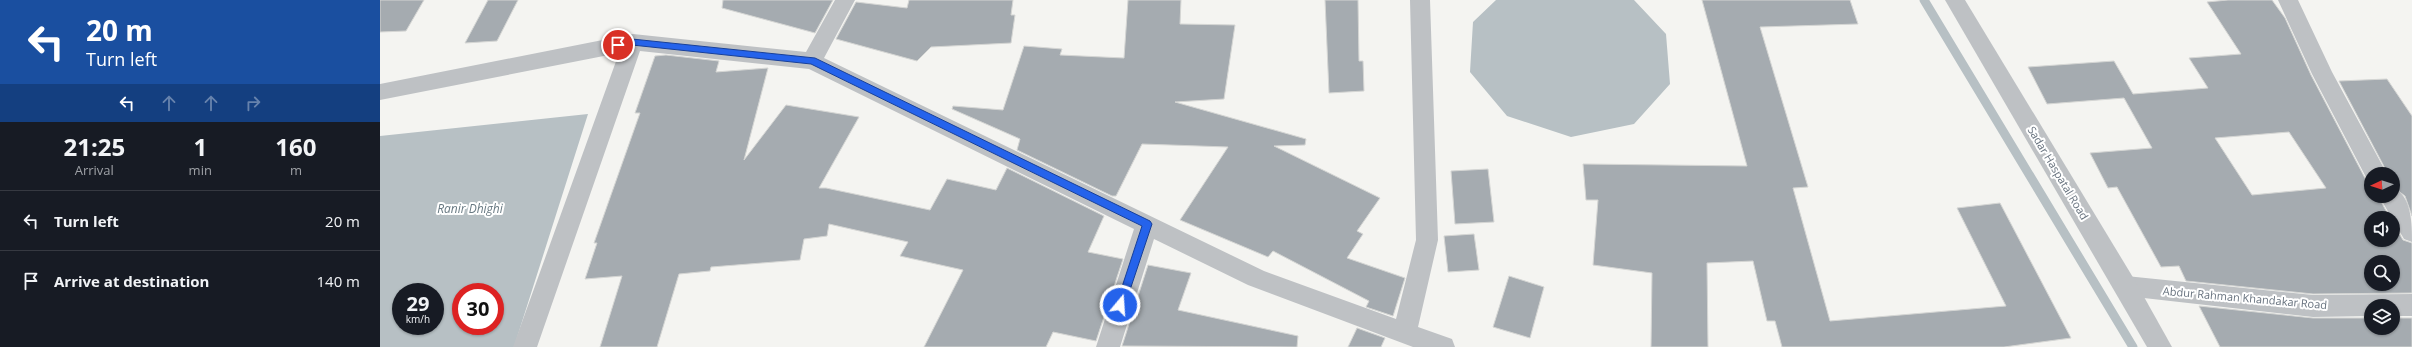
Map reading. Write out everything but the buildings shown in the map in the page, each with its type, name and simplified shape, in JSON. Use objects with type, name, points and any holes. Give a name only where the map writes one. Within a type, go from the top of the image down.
[{"type":"street","points":[[812,61],[845,0]]},
{"type":"street","points":[[1405,333],[1427,240],[1420,0]]},
{"type":"street","name":"Sadar Haspatal Road","points":[[1955,0],[2126,286],[2160,347]]},
{"type":"street","points":[[2288,0],[2322,74],[2372,167]]},
{"type":"street","points":[[524,347],[632,42]]},
{"type":"street","points":[[380,92],[632,42],[812,61],[1256,278],[1443,347]]},
{"type":"street","points":[[2394,203],[2412,232]]},
{"type":"street","points":[[1108,347],[1147,224]]},
{"type":"street","name":"Abdur Rahman Khandakar Road","points":[[2126,286],[2313,306],[2412,305]]},
{"type":"water","points":[[1496,0],[1634,0],[1666,34],[1670,84],[1634,124],[1571,137],[1507,116],[1470,72],[1473,22]]},
{"type":"water","name":"Ranir Dhighi","points":[[588,114],[514,347],[380,347],[380,136]]},
{"type":"waterway","points":[[1924,0],[2133,347]]},
{"type":"route","points":[[618,45],[632,42],[812,61],[1147,224],[1120,305]]}]
